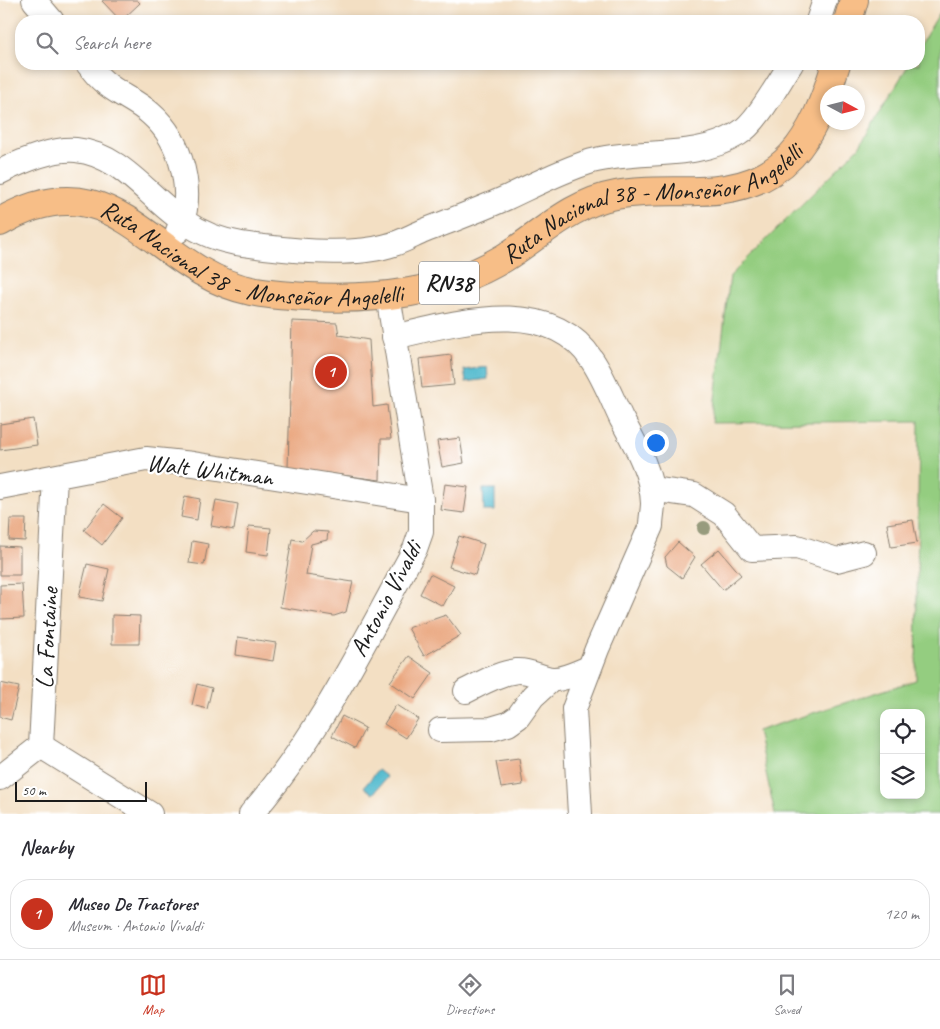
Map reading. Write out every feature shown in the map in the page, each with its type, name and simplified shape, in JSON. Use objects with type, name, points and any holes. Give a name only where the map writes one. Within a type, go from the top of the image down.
[{"type":"main road","points":[[850,15],[854,0]]},
{"type":"main road","name":"Ruta Nacional 38 - Monseñor Angelelli","points":[[0,222],[24,209],[42,203],[71,201],[104,208],[133,224],[168,251],[214,279],[251,292],[364,298],[435,287],[454,282],[488,267],[560,218],[597,200],[637,192],[717,190],[754,182],[770,174],[784,164],[806,140],[822,107],[834,70]]},
{"type":"street","points":[[34,0],[47,15]]},
{"type":"street","points":[[820,15],[825,0]]},
{"type":"street","points":[[93,70],[103,81],[151,114],[170,138],[179,158],[185,180],[186,202],[183,221],[168,251]]},
{"type":"street","points":[[0,172],[46,154],[73,150],[91,153],[109,161],[128,173],[183,221],[201,232],[241,244],[345,252],[388,246],[503,200],[586,163],[619,156],[691,150],[708,147],[728,140],[741,133],[754,120],[787,70]]},
{"type":"street","name":"Antonio Vivaldi","points":[[251,814],[271,791],[324,712],[415,549],[421,532],[421,500],[388,295]]},
{"type":"street","points":[[394,337],[468,320],[510,318],[524,319],[546,325],[563,333],[579,344],[593,360],[643,462],[652,489],[653,504],[650,526],[589,668],[574,709],[580,814]]},
{"type":"street","name":"Walt Whitman","points":[[0,487],[146,459],[193,464],[421,500]]},
{"type":"street","name":"La Fontaine","points":[[41,746],[55,477]]},
{"type":"street","points":[[652,489],[694,495],[724,514],[752,549],[797,546],[837,560],[864,554]]},
{"type":"street","points":[[466,691],[495,677],[517,671],[552,679],[566,677],[589,668]]},
{"type":"street","points":[[440,730],[490,729],[508,724],[518,717],[533,696],[552,679]]},
{"type":"street","points":[[0,778],[41,746],[150,814]]},
{"type":"green space","points":[[940,12],[940,814],[775,814],[757,731],[916,680],[919,421],[712,423],[730,276],[859,147],[905,70],[925,70],[925,37]]},
{"type":"water","points":[[487,367],[488,379],[466,382],[464,370]]},
{"type":"water","points":[[483,489],[495,489],[495,511],[484,511]]},
{"type":"water","points":[[378,770],[387,777],[373,794],[364,787]]},
{"type":"building","points":[[137,0],[140,3],[127,15],[115,15],[102,1]]},
{"type":"building","points":[[292,321],[337,323],[339,335],[369,340],[373,407],[387,405],[391,439],[381,439],[380,480],[288,468]]},
{"type":"building","points":[[451,355],[454,385],[422,388],[419,359]]},
{"type":"building","points":[[33,419],[37,445],[0,450],[0,424]]},
{"type":"building","points":[[460,438],[464,463],[442,467],[437,441]]},
{"type":"building","points":[[445,484],[468,487],[464,513],[441,510]]},
{"type":"building","points":[[185,496],[200,499],[197,520],[181,517]]},
{"type":"building","points":[[216,500],[238,504],[234,530],[211,526]]},
{"type":"building","points":[[104,504],[122,518],[102,545],[84,530]]},
{"type":"building","points":[[10,519],[26,519],[25,541],[9,540]]},
{"type":"building","points":[[913,520],[917,543],[891,547],[887,524]]},
{"type":"building","points":[[249,526],[271,528],[268,555],[246,552]]},
{"type":"building","points":[[313,531],[328,532],[327,540],[311,544],[306,575],[353,582],[346,612],[334,616],[280,607],[292,539],[302,541]]},
{"type":"building","points":[[459,536],[484,544],[475,575],[449,567]]},
{"type":"building","points":[[192,541],[208,544],[204,565],[189,563]]},
{"type":"building","points":[[678,542],[695,557],[682,578],[667,566],[665,557]]},
{"type":"building","points":[[0,546],[20,547],[20,575],[0,575]]},
{"type":"building","points":[[719,549],[741,575],[723,590],[701,564]]},
{"type":"building","points":[[87,564],[109,569],[102,601],[79,597]]},
{"type":"building","points":[[430,574],[454,586],[443,606],[420,594]]},
{"type":"building","points":[[22,584],[24,618],[0,619],[0,585]]},
{"type":"building","points":[[112,615],[140,616],[139,644],[112,644]]},
{"type":"building","points":[[446,615],[461,635],[424,656],[408,628]]},
{"type":"building","points":[[238,637],[276,643],[273,661],[236,655]]},
{"type":"building","points":[[409,656],[433,673],[415,699],[390,682]]},
{"type":"building","points":[[0,683],[19,687],[11,720],[0,717]]},
{"type":"building","points":[[197,684],[212,688],[207,709],[192,705]]},
{"type":"building","points":[[396,705],[418,719],[406,738],[384,724]]},
{"type":"building","points":[[342,716],[365,728],[355,748],[332,736]]},
{"type":"building","points":[[519,759],[523,785],[501,788],[496,762]]},
{"type":"place","name":"Museo De Tractores","points":[[331,372]]}]
